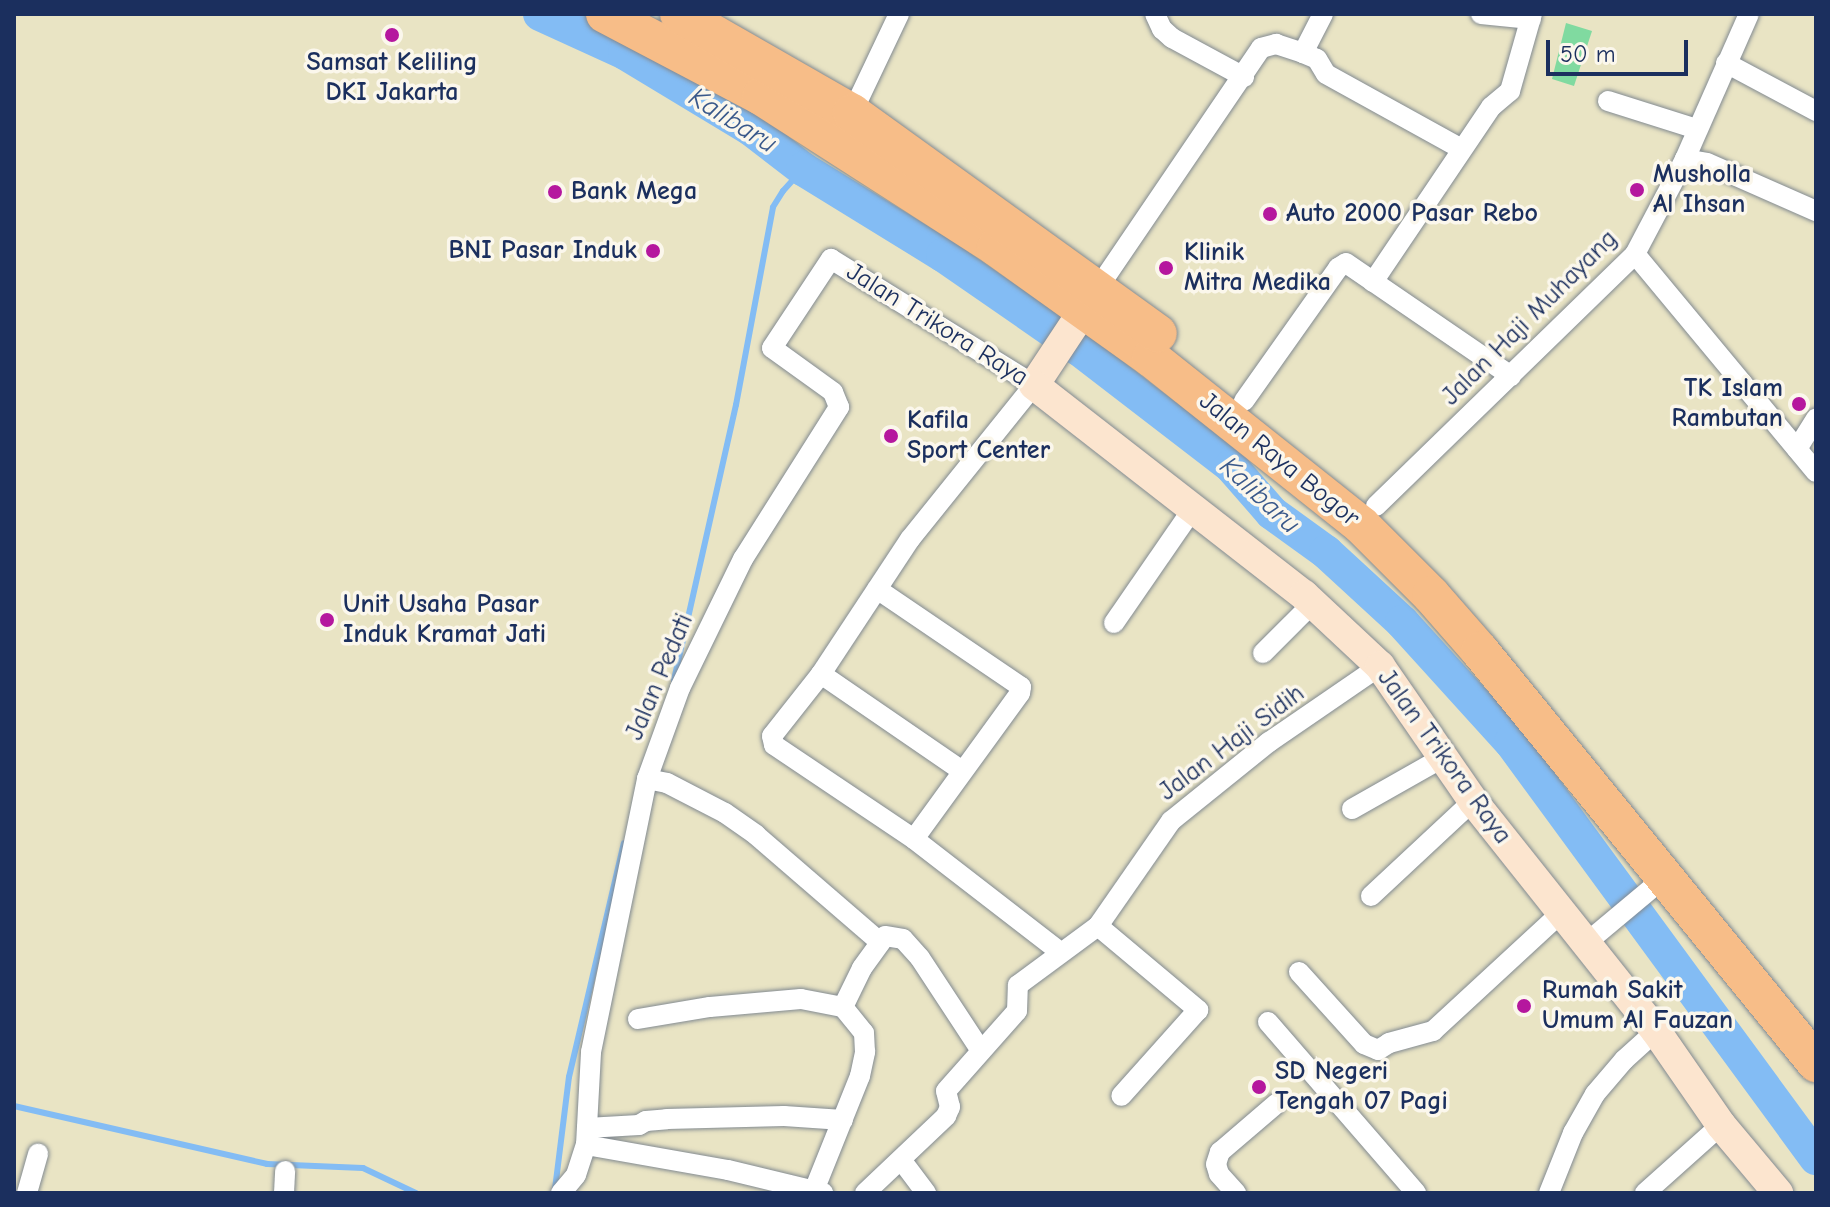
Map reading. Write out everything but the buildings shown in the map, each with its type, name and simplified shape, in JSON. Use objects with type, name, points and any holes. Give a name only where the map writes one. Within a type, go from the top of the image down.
[{"type":"highway","name":"Jalan Raya Bogor","points":[[605,14],[811,126],[1085,307],[1244,401],[1376,506],[1480,651],[1658,884],[1816,1063]]},
{"type":"highway","name":"Jalan Raya Bogor","points":[[693,17],[852,113],[1085,307],[1349,515],[1421,567],[1498,635],[1687,862],[1816,1028]]},
{"type":"street","points":[[852,113],[899,14]]},
{"type":"street","points":[[1155,14],[1162,29],[1172,38],[1244,77]]},
{"type":"street","points":[[1303,53],[1323,14]]},
{"type":"street","points":[[1373,282],[1491,107],[1510,91],[1532,16],[1481,14]]},
{"type":"street","name":"Jalan Haji Muhayang","points":[[1376,506],[1635,254],[1685,159],[1749,14]]},
{"type":"street","points":[[1055,948],[914,839],[772,740],[821,674],[910,539],[1039,377],[1261,48],[1266,44],[1317,59],[1326,74],[1462,149]]},
{"type":"street","points":[[1726,63],[1816,111]]},
{"type":"street","points":[[1608,101],[1697,129]]},
{"type":"street","points":[[1685,159],[1707,163],[1816,211]]},
{"type":"street","points":[[1635,254],[1816,472]]},
{"type":"street","name":"Jalan Pedati","points":[[561,1193],[576,1175],[586,1137],[591,1052],[647,779],[685,676],[743,559],[839,407],[833,392],[772,349],[830,260],[838,262]]},
{"type":"street","name":"Jalan Trikora Raya","points":[[838,262],[1039,377],[1192,510],[1313,603],[1380,666],[1473,801],[1561,913],[1595,936],[1721,1125],[1778,1193]]},
{"type":"street","points":[[1244,401],[1342,264],[1511,376]]},
{"type":"street","points":[[1797,449],[1816,419]]},
{"type":"street","points":[[1114,623],[1192,510]]},
{"type":"street","points":[[877,589],[1021,687],[914,839]]},
{"type":"street","points":[[1263,653],[1313,603]]},
{"type":"street","name":"Jalan Haji Sidih","points":[[865,1193],[946,1116],[950,1107],[946,1091],[1017,1011],[1018,985],[1098,926],[1171,821],[1269,742],[1380,666]]},
{"type":"street","points":[[821,674],[962,771]]},
{"type":"street","points":[[1352,809],[1442,758]]},
{"type":"street","points":[[647,779],[681,789],[725,813],[756,835],[880,942]]},
{"type":"street","points":[[1371,896],[1473,801]]},
{"type":"street","points":[[1595,936],[1658,884]]},
{"type":"street","points":[[1299,972],[1364,1044],[1378,1050],[1389,1043],[1433,1031],[1561,913]]},
{"type":"street","points":[[1098,926],[1216,1022]]},
{"type":"street","points":[[843,1007],[862,968],[880,942],[885,936],[895,935],[913,950],[946,993],[981,1051]]},
{"type":"street","points":[[586,1137],[817,1192],[860,1076],[866,1042],[860,1027],[843,1007],[801,999],[710,1007],[638,1019]]},
{"type":"street","points":[[1121,1096],[1198,1010]]},
{"type":"street","points":[[1268,1022],[1416,1193]]},
{"type":"street","points":[[1549,1193],[1590,1102],[1624,1060],[1656,1031]]},
{"type":"street","points":[[1236,1193],[1219,1174],[1216,1164],[1220,1152],[1276,1104]]},
{"type":"street","points":[[586,1137],[646,1121],[667,1119],[784,1116],[843,1120]]},
{"type":"street","points":[[1645,1193],[1721,1125]]},
{"type":"street","points":[[27,1193],[38,1154]]},
{"type":"street","points":[[902,1161],[926,1193]]},
{"type":"street","points":[[284,1193],[285,1171]]},
{"type":"green space","points":[[1566,23],[1592,31],[1574,86],[1552,79]]},
{"type":"waterway","name":"Kalibaru","points":[[540,14],[625,53],[751,129],[803,169],[943,255],[1079,349],[1231,466],[1272,513],[1326,552],[1402,622],[1511,742],[1816,1158]]},
{"type":"waterway","points":[[674,680],[736,405],[773,207],[803,169]]},
{"type":"waterway","points":[[555,1189],[569,1077],[624,843]]},
{"type":"waterway","points":[[14,1106],[267,1164],[363,1168],[416,1193]]},
{"type":"place","name":"Samsat Keliling DKI Jakarta","points":[[392,35]]},
{"type":"place","name":"Musholla Al Ihsan","points":[[1637,190]]},
{"type":"place","name":"Bank Mega","points":[[555,192]]},
{"type":"place","name":"Auto 2000 Pasar Rebo","points":[[1270,214]]},
{"type":"place","name":"BNI Pasar Induk","points":[[653,251]]},
{"type":"place","name":"Klinik Mitra Medika","points":[[1166,268]]},
{"type":"place","name":"TK Islam Rambutan","points":[[1799,404]]},
{"type":"place","name":"Kafila Sport Center","points":[[891,436]]},
{"type":"place","name":"Unit Usaha Pasar Induk Kramat Jati","points":[[327,620]]},
{"type":"place","name":"Rumah Sakit Umum Al Fauzan","points":[[1524,1006]]},
{"type":"place","name":"SD Negeri Tengah 07 Pagi","points":[[1259,1087]]}]
